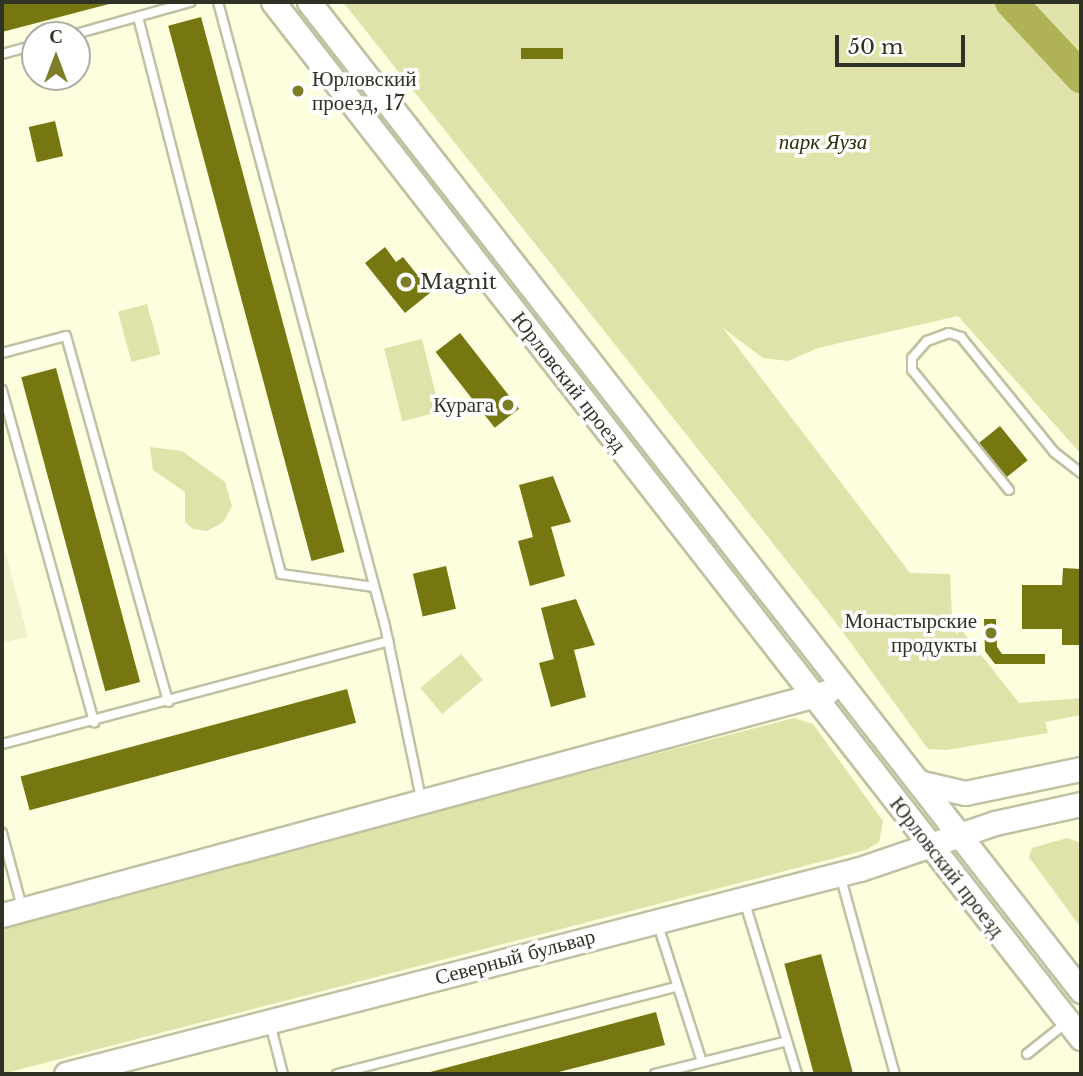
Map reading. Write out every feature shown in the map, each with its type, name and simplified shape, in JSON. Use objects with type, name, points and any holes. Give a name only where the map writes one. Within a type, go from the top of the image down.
[{"type":"main road","name":"Юрловский проезд","points":[[273,2],[1075,1030]]},
{"type":"main road","name":"Юрловский проезд","points":[[309,2],[922,783],[1081,991]]},
{"type":"main road","points":[[12,912],[422,805],[844,687]]},
{"type":"main road","points":[[922,783],[965,793],[1081,769]]},
{"type":"main road","name":"Северный бульвар","points":[[66,1074],[840,874],[932,847],[995,823],[1081,804]]},
{"type":"lane","points":[[91,30],[190,2]]},
{"type":"lane","points":[[218,2],[388,641],[422,805]]},
{"type":"lane","points":[[138,17],[281,575],[374,587]]},
{"type":"lane","points":[[2,54],[21,49]]},
{"type":"lane","points":[[1009,490],[912,370],[912,358],[927,341],[948,333],[961,337],[1054,452],[1081,473]]},
{"type":"lane","points":[[2,353],[66,336],[168,702]]},
{"type":"lane","points":[[2,388],[94,722]]},
{"type":"lane","points":[[2,744],[94,722],[388,641]]},
{"type":"lane","points":[[2,833],[12,912]]},
{"type":"lane","points":[[840,874],[895,1074]]},
{"type":"lane","points":[[744,897],[797,1074]]},
{"type":"lane","points":[[656,920],[702,1062]]},
{"type":"lane","points":[[337,1074],[677,987]]},
{"type":"lane","points":[[269,1021],[284,1074]]},
{"type":"lane","points":[[1027,1054],[1075,1030]]},
{"type":"lane","points":[[655,1074],[787,1041]]},
{"type":"shaded area","points":[[2,540],[28,637],[2,643]]},
{"type":"green space","name":"парк Яуза","points":[[343,2],[1081,2],[1081,454],[958,316],[818,348],[788,361],[763,358],[723,328],[910,573],[950,574],[952,618],[1019,703],[1081,698],[1081,715],[1045,722],[1048,733],[946,750],[928,749],[840,628]]},
{"type":"green space","points":[[147,304],[160,354],[131,362],[118,312]]},
{"type":"green space","points":[[422,339],[440,412],[402,421],[384,348]]},
{"type":"green space","points":[[150,447],[182,451],[225,482],[232,506],[223,522],[207,531],[193,529],[185,522],[185,492],[153,470]]},
{"type":"green space","points":[[461,654],[483,680],[442,714],[420,688]]},
{"type":"green space","points":[[794,718],[813,724],[883,821],[879,842],[866,850],[2,1074],[2,923]]},
{"type":"green space","points":[[1067,838],[1081,843],[1081,928],[1029,857],[1032,848]]},
{"type":"building","points":[[2,2],[113,2],[44,21],[21,21],[21,27],[2,32]]},
{"type":"building","points":[[201,17],[344,552],[312,561],[168,26]]},
{"type":"building","points":[[521,48],[563,48],[563,59],[521,59]]},
{"type":"building","points":[[55,121],[63,156],[37,162],[29,127]]},
{"type":"building","points":[[385,247],[396,262],[403,257],[431,292],[405,313],[365,263]]},
{"type":"building","points":[[460,333],[519,409],[495,428],[436,352]]},
{"type":"building","points":[[56,368],[140,682],[105,691],[21,377]]},
{"type":"building","points":[[1000,426],[1028,460],[1006,478],[978,444]]},
{"type":"building","points":[[553,476],[571,522],[551,527],[565,576],[530,586],[518,541],[533,537],[519,485]]},
{"type":"building","points":[[446,566],[456,609],[423,617],[413,574]]},
{"type":"building","points":[[1063,568],[1081,569],[1081,645],[1062,645],[1062,629],[1022,629],[1022,585],[1062,585]]},
{"type":"building","points":[[576,599],[595,645],[574,650],[586,697],[551,707],[539,663],[554,659],[541,608]]},
{"type":"building","name":"Монастырские продукты","points":[[984,619],[996,619],[997,647],[1002,654],[1045,654],[1045,664],[995,664],[985,651]]},
{"type":"building","points":[[347,689],[356,723],[30,810],[21,776]]},
{"type":"building","points":[[821,954],[853,1074],[814,1074],[784,964]]},
{"type":"building","points":[[656,1012],[665,1045],[551,1074],[423,1074]]},
{"type":"waterway","points":[[1011,2],[1081,77]]},
{"type":"place","name":"Юрловский проезд, 17","points":[[298,91]]},
{"type":"place","name":"Magnit","points":[[406,282]]},
{"type":"place","name":"Курага","points":[[508,405]]},
{"type":"place","name":"Монастырские продукты","points":[[991,633]]}]
